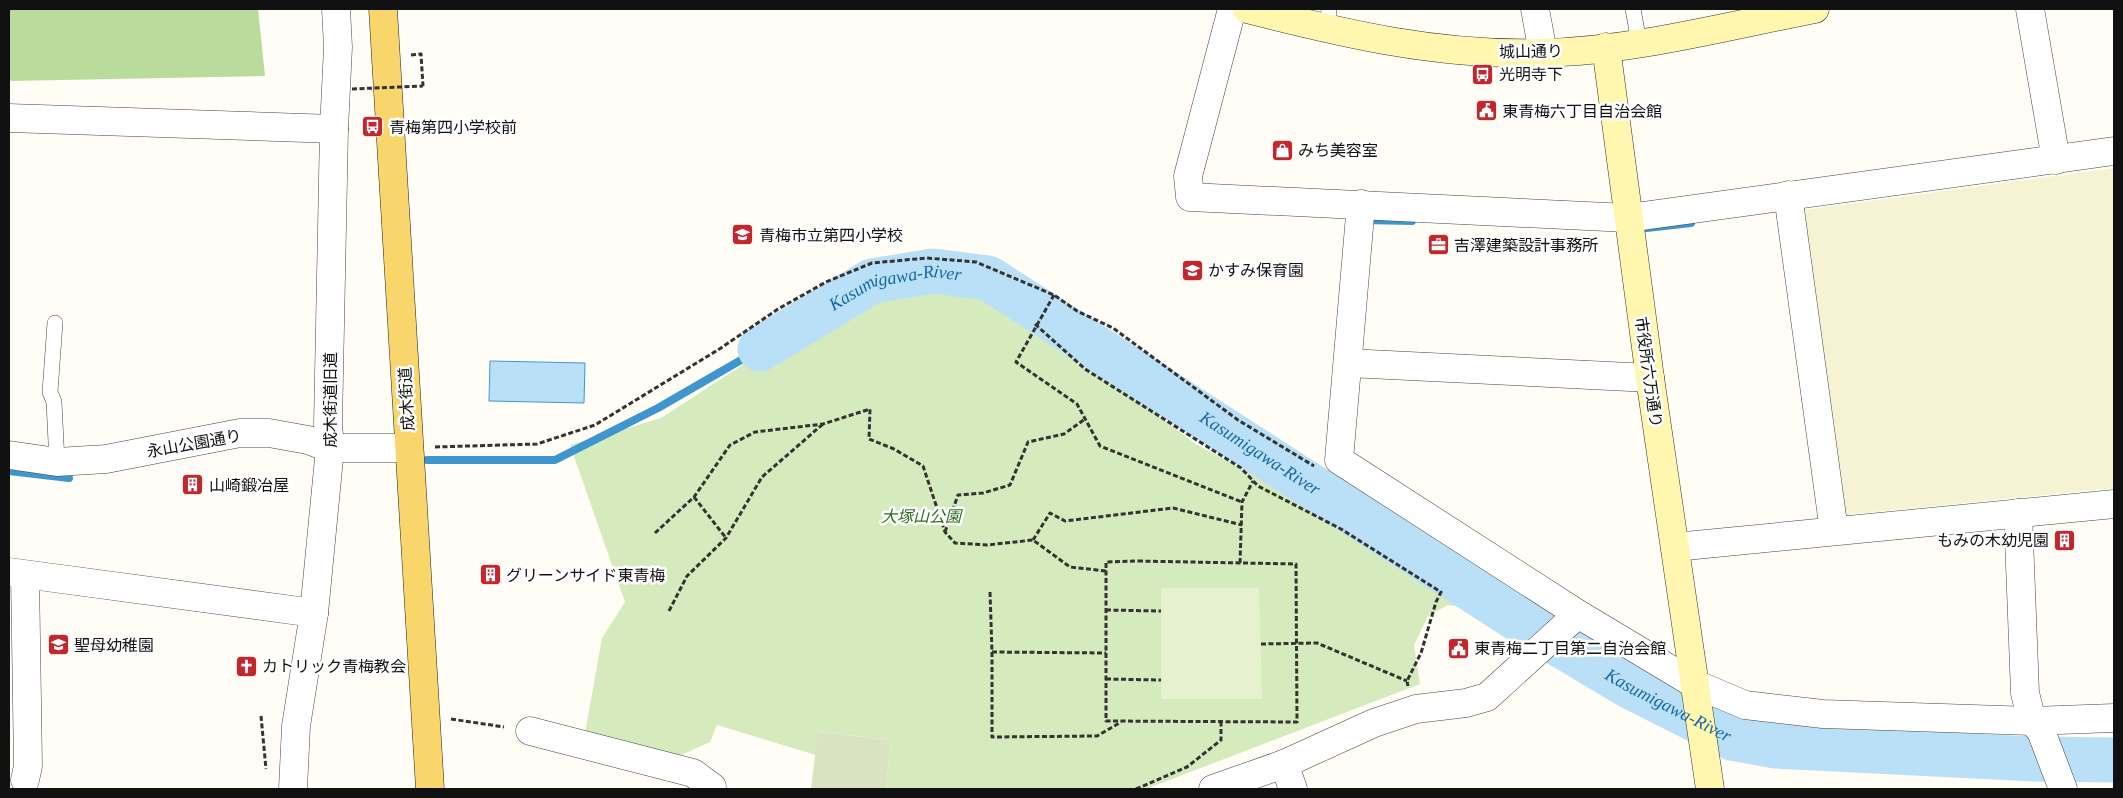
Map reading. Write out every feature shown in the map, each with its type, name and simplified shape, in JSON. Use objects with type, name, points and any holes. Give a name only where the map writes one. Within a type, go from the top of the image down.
[{"type":"main road","name":"成木街道","points":[[384,9],[430,789]]},
{"type":"street","name":"成木街道旧道","points":[[293,789],[296,726],[314,613],[330,448],[328,424],[334,129],[338,47],[336,9]]},
{"type":"street","points":[[1232,9],[1188,176],[1190,197],[1361,212],[1630,228],[1788,196],[2114,152]]},
{"type":"street","name":"城山通り","points":[[1247,9],[1328,19],[1380,41],[1433,49],[1543,53],[1639,42],[1815,9]]},
{"type":"street","points":[[1535,9],[1543,53]]},
{"type":"street","points":[[2030,9],[2056,160]]},
{"type":"street","name":"市役所六万通り","points":[[1606,47],[1650,378],[1710,789]]},
{"type":"street","points":[[9,118],[334,129]]},
{"type":"street","points":[[1788,196],[1834,531]]},
{"type":"street","points":[[1361,212],[1339,460],[1574,618],[1694,689],[1745,705],[1823,714],[2037,726],[2114,718]]},
{"type":"street","points":[[1348,363],[1650,378]]},
{"type":"street","name":"永山公園通り","points":[[9,455],[57,462],[106,459],[240,433],[269,433],[308,440],[330,448],[409,448]]},
{"type":"street","points":[[1675,547],[2114,504]]},
{"type":"street","points":[[2018,513],[2025,693],[2058,777]]},
{"type":"street","points":[[20,783],[28,766],[18,708],[17,578],[314,613]]},
{"type":"street","points":[[1212,789],[1288,777],[1374,723],[1416,709],[1466,703],[1487,697],[1574,618]]},
{"type":"street","points":[[530,731],[693,773],[712,787],[712,789]]},
{"type":"lane","points":[[1633,9],[1639,42]]},
{"type":"lane","points":[[55,324],[50,392],[54,402],[57,462]]},
{"type":"path","points":[[352,89],[422,86],[421,54],[411,54]]},
{"type":"path","points":[[409,448],[537,444],[595,425],[720,348],[778,308],[826,282],[872,263],[927,258],[976,262],[1054,295],[1077,311],[1113,328],[1238,420],[1318,468]]},
{"type":"path","points":[[1054,295],[1035,324],[1016,362],[1077,404],[1100,446],[1242,502]]},
{"type":"path","points":[[1035,324],[1085,369],[1241,468],[1258,486],[1341,529],[1442,592],[1436,602],[1421,653],[1407,681],[1317,643],[1261,644]]},
{"type":"path","points":[[655,533],[694,497],[730,445],[755,432],[823,424],[870,409],[869,439],[894,449],[923,466],[945,532],[955,543],[987,545],[1033,540],[1070,567],[1106,571]]},
{"type":"path","points":[[945,532],[958,495],[983,493],[1010,485],[1028,442],[1064,434],[1085,419]]},
{"type":"path","points":[[669,611],[687,576],[726,538],[762,477],[823,424]]},
{"type":"path","points":[[1240,563],[1242,502],[1253,481]]},
{"type":"path","points":[[694,497],[726,538]]},
{"type":"path","points":[[1033,540],[1050,513],[1065,521],[1173,508],[1242,525]]},
{"type":"path","points":[[1106,562],[1296,564],[1296,643],[1297,722],[1106,721],[1106,562]]},
{"type":"path","points":[[990,592],[992,737],[1097,736],[1122,722]]},
{"type":"path","points":[[1106,610],[1161,611]]},
{"type":"path","points":[[992,652],[1106,653]]},
{"type":"path","points":[[1106,679],[1161,680]]},
{"type":"path","points":[[261,716],[266,771]]},
{"type":"path","points":[[448,718],[530,731]]},
{"type":"path","points":[[1136,789],[1187,767],[1214,746],[1221,740],[1221,722]]},
{"type":"shaded area","points":[[2114,168],[2114,488],[1833,516],[1788,212]]},
{"type":"green space","points":[[9,9],[258,9],[265,76],[11,81],[9,79]]},
{"type":"green space","name":"大塚山公園","points":[[933,271],[987,283],[1194,443],[1479,596],[1472,608],[1448,605],[1428,616],[1414,645],[1420,684],[1146,789],[886,789],[891,740],[819,732],[816,755],[717,725],[710,742],[671,760],[585,733],[602,638],[625,602],[570,445],[661,418],[882,274]]},
{"type":"green space","points":[[1161,588],[1259,588],[1262,699],[1161,699]]},
{"type":"green space","points":[[818,732],[891,740],[886,789],[811,789]]},
{"type":"water","points":[[490,361],[585,363],[584,403],[489,401]]},
{"type":"waterway","points":[[1363,220],[1412,221]]},
{"type":"waterway","points":[[1638,229],[1691,223]]},
{"type":"waterway","name":"Kasumigawa-River","points":[[760,349],[872,281],[933,271],[988,278],[1527,625],[1629,686],[1732,738],[1776,746],[2035,759],[2114,760]]},
{"type":"waterway","name":"Kasumigawa-River","points":[[427,460],[555,460],[658,408],[760,349]]},
{"type":"waterway","name":"Kasumigawa-River","points":[[9,471],[69,478]]},
{"type":"place","name":"光明寺下","points":[[1483,74]]},
{"type":"place","name":"東青梅六丁目自治会館","points":[[1486,111]]},
{"type":"place","name":"青梅第四小学校前","points":[[373,127]]},
{"type":"place","name":"みち美容室","points":[[1282,150]]},
{"type":"place","name":"青梅市立第四小学校","points":[[743,235]]},
{"type":"place","name":"吉澤建築設計事務所","points":[[1438,245]]},
{"type":"place","name":"かすみ保育園","points":[[1192,270]]},
{"type":"place","name":"山崎鍛冶屋","points":[[193,485]]},
{"type":"place","name":"もみの木幼児園","points":[[2065,540]]},
{"type":"place","name":"グリーンサイド東青梅","points":[[490,575]]},
{"type":"place","name":"聖母幼稚園","points":[[58,645]]},
{"type":"place","name":"東青梅二丁目第二自治会館","points":[[1458,648]]},
{"type":"place","name":"カトリック青梅教会","points":[[246,666]]}]
